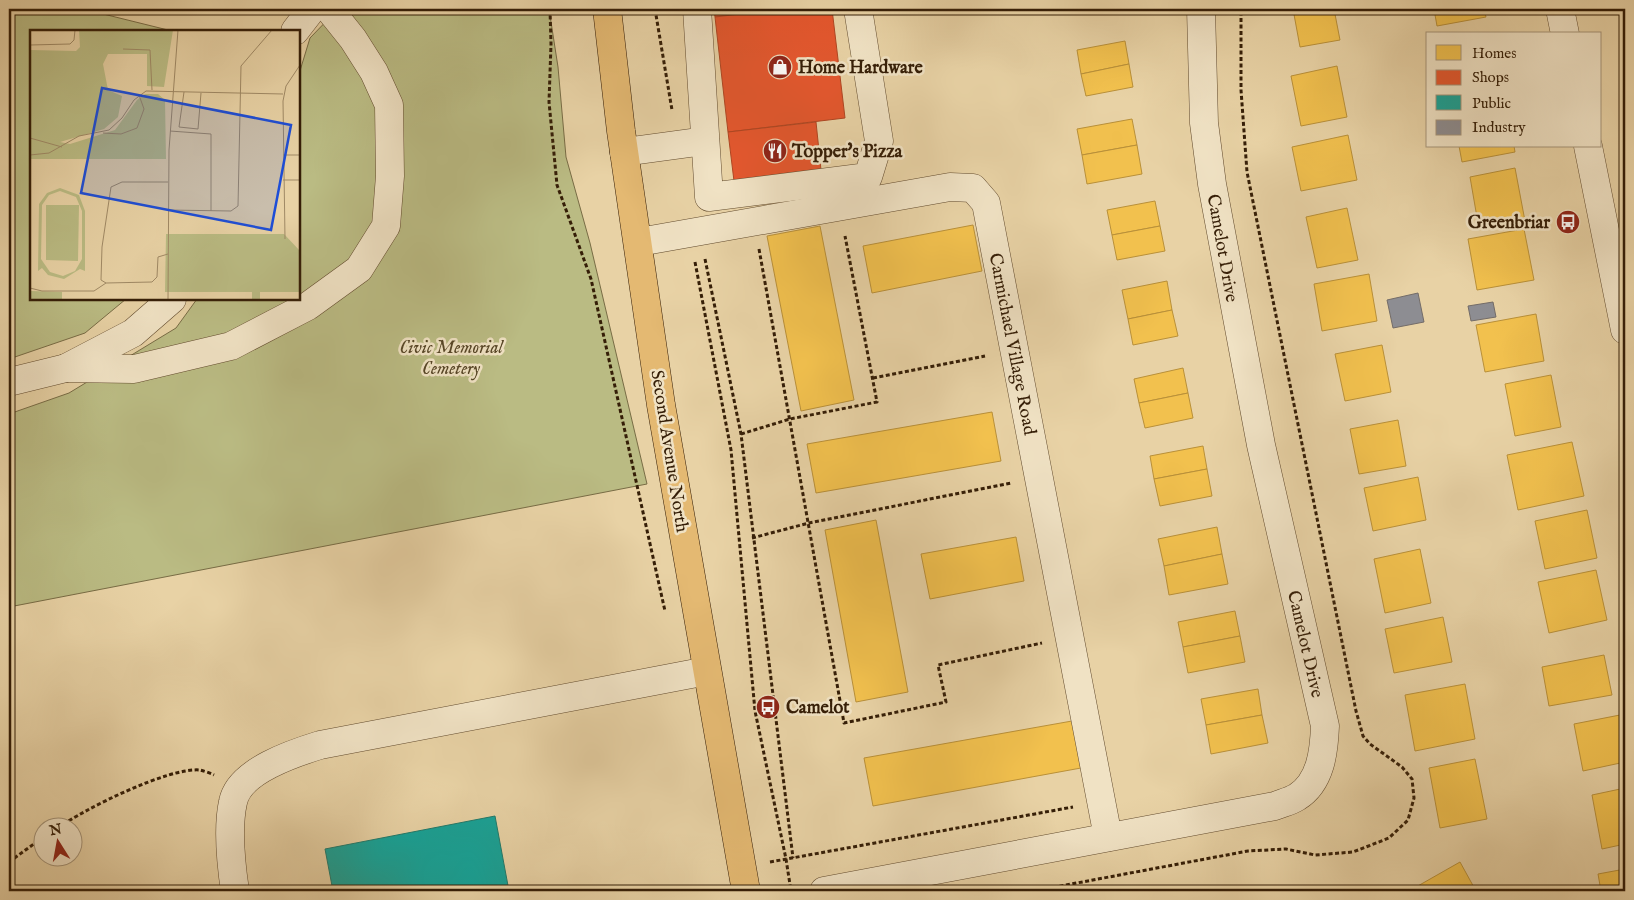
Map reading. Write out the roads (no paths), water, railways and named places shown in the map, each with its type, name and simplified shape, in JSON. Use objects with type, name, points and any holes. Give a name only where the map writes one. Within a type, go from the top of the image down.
[{"type":"main road","name":"Second Avenue North","points":[[607,9],[624,152],[639,242],[661,405],[744,880]]},
{"type":"street","points":[[296,30],[312,9]]},
{"type":"street","points":[[66,368],[134,369],[232,346],[308,306],[359,269],[386,226],[390,176],[389,105],[374,72],[353,39],[329,9]]},
{"type":"street","points":[[697,9],[708,197],[868,177],[879,141],[858,9]]},
{"type":"street","name":"Camelot Drive","points":[[824,891],[1275,806],[1298,796],[1315,778],[1324,752],[1325,726],[1261,445],[1212,184],[1204,123],[1201,9]]},
{"type":"street","points":[[1560,9],[1565,32]]},
{"type":"street","points":[[624,152],[705,141]]},
{"type":"street","points":[[1589,148],[1618,260],[1625,330]]},
{"type":"street","name":"Carmichael Village Road","points":[[639,242],[950,187],[973,188],[986,202],[1108,837]]},
{"type":"street","points":[[9,382],[66,368],[133,333],[171,300]]},
{"type":"street","points":[[235,891],[230,857],[233,801],[244,784],[281,757],[320,745],[707,672]]},
{"type":"place","name":"Home Hardware","points":[[780,67]]},
{"type":"place","name":"Topper's Pizza","points":[[775,151]]},
{"type":"place","name":"Greenbriar","points":[[1568,222]]},
{"type":"place","name":"Camelot","points":[[768,707]]},
{"type":"park label","name":"Civic Memorial Cemetery","points":[[451,357]]}]
